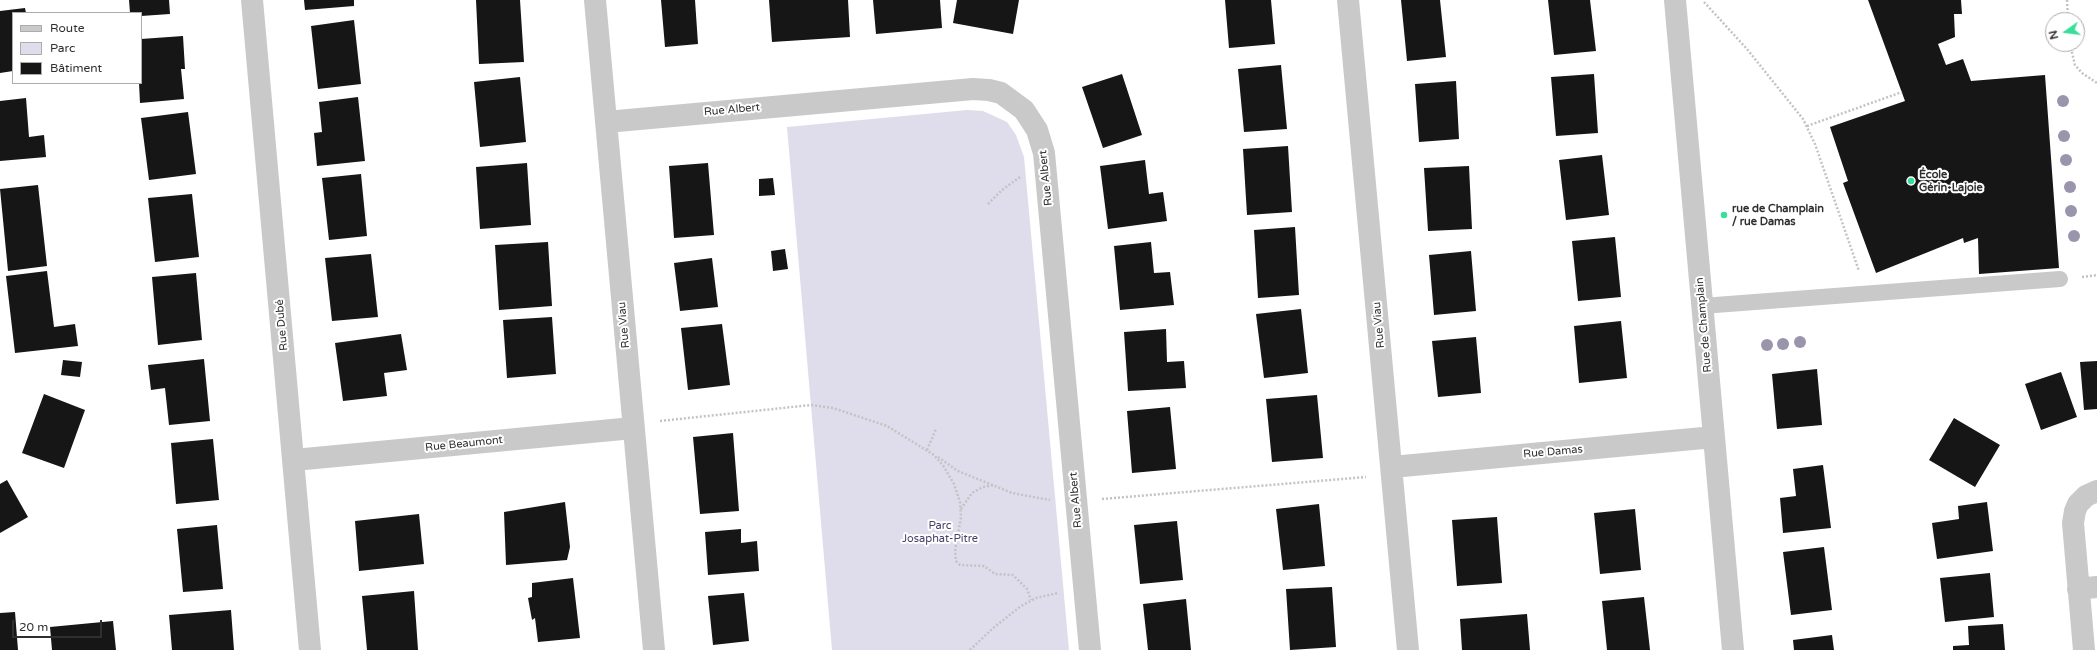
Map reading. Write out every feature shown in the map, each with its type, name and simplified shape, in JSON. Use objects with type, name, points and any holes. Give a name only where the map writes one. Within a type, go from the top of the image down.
[{"type":"street","name":"Rue Dubé","points":[[252,0],[310,650]]},
{"type":"street","name":"Rue Viau","points":[[595,0],[654,650]]},
{"type":"street","name":"Rue Viau","points":[[1348,0],[1408,650]]},
{"type":"street","name":"Rue de Champlain","points":[[1675,0],[1733,650]]},
{"type":"street","name":"Rue Albert","points":[[606,122],[952,90],[989,90],[1001,93],[1031,118],[1042,143],[1046,172],[1090,650]]},
{"type":"street","name":"Rue Beaumont","points":[[294,460],[633,428]]},
{"type":"street","name":"Rue Damas","points":[[1392,467],[1714,437]]},
{"type":"street","points":[[2084,650],[2088,588],[2073,523],[2075,511],[2086,496],[2097,491]]},
{"type":"lane","points":[[1702,306],[2060,279]]},
{"type":"path","points":[[2067,0],[2068,12]]},
{"type":"path","points":[[1704,2],[1747,49],[1807,126],[1815,144],[1860,274]]},
{"type":"path","points":[[2072,52],[2075,65],[2082,73],[2097,82]]},
{"type":"path","points":[[1807,126],[1902,92]]},
{"type":"path","points":[[988,204],[1014,181],[1021,177],[1046,172]]},
{"type":"path","points":[[656,421],[818,406],[859,415],[887,426],[958,471],[1012,492],[1054,501]]},
{"type":"path","points":[[927,450],[936,429]]},
{"type":"path","points":[[934,455],[944,466],[954,484],[960,510],[955,551],[956,561],[960,565],[984,566],[995,574],[1013,575],[1027,589],[1031,600]]},
{"type":"path","points":[[1098,499],[1369,476]]},
{"type":"path","points":[[960,510],[972,493],[984,487],[994,485]]},
{"type":"path","points":[[970,650],[1006,617],[1031,600],[1063,592]]},
{"type":"green space","name":"Parc Josaphat-Pitre","points":[[967,110],[983,111],[1007,122],[1016,135],[1024,157],[1069,650],[832,650],[787,127]]},
{"type":"building","points":[[129,0],[169,0],[170,14],[142,16],[142,12],[130,12]]},
{"type":"building","points":[[304,0],[354,0],[354,6],[305,10]]},
{"type":"building","points":[[476,0],[520,0],[524,62],[479,64]]},
{"type":"building","points":[[661,0],[695,0],[698,44],[665,47]]},
{"type":"building","points":[[769,0],[848,0],[850,37],[772,42]]},
{"type":"building","points":[[873,0],[940,0],[942,28],[876,34]]},
{"type":"building","points":[[957,0],[1019,0],[1013,34],[953,23]]},
{"type":"building","points":[[1225,0],[1271,0],[1275,44],[1229,48]]},
{"type":"building","points":[[1401,0],[1440,0],[1446,57],[1407,61]]},
{"type":"building","points":[[1548,0],[1590,0],[1596,51],[1554,55]]},
{"type":"building","points":[[1868,0],[1961,0],[1962,14],[1954,14],[1955,37],[1938,44],[1946,65],[1963,59],[1971,81],[2045,75],[2059,268],[1979,274],[1978,238],[1964,243],[1963,238],[1876,273],[1843,183],[1848,181],[1830,127],[1905,101]]},
{"type":"building","points":[[25,8],[26,12],[12,12],[12,71],[0,73],[0,11]]},
{"type":"building","points":[[354,20],[361,84],[318,89],[311,26]]},
{"type":"building","points":[[183,36],[185,69],[181,69],[184,99],[140,103],[139,84],[142,84],[142,39]]},
{"type":"building","points":[[1281,65],[1287,129],[1244,132],[1238,69]]},
{"type":"building","points":[[1122,74],[1142,135],[1103,148],[1082,87]]},
{"type":"building","points":[[1594,74],[1598,133],[1556,136],[1551,77]]},
{"type":"building","points":[[520,77],[526,142],[480,147],[474,82]]},
{"type":"building","points":[[1456,81],[1459,139],[1419,142],[1415,84]]},
{"type":"building","points":[[358,97],[365,161],[317,166],[314,133],[322,132],[319,102]]},
{"type":"building","points":[[26,98],[29,137],[44,135],[46,157],[0,161],[0,101]]},
{"type":"building","points":[[188,112],[196,174],[149,180],[141,118]]},
{"type":"building","points":[[1288,146],[1292,212],[1247,215],[1243,149]]},
{"type":"building","points":[[1602,155],[1609,215],[1566,220],[1559,160]]},
{"type":"building","points":[[1145,160],[1149,194],[1163,192],[1167,221],[1108,229],[1100,166]]},
{"type":"building","points":[[527,163],[531,225],[480,229],[476,167]]},
{"type":"building","points":[[708,163],[714,235],[674,238],[669,166]]},
{"type":"building","points":[[1469,166],[1472,229],[1428,231],[1424,168]]},
{"type":"building","points":[[361,174],[367,236],[329,240],[322,178]]},
{"type":"building","points":[[773,178],[775,195],[759,196],[759,179]]},
{"type":"building","points":[[38,185],[47,266],[8,271],[0,189]]},
{"type":"building","points":[[192,194],[199,257],[155,262],[148,198]]},
{"type":"building","points":[[1295,227],[1299,295],[1258,298],[1254,230]]},
{"type":"building","points":[[1615,237],[1621,297],[1578,301],[1572,241]]},
{"type":"building","points":[[548,242],[552,306],[499,310],[495,245]]},
{"type":"building","points":[[1151,242],[1154,273],[1170,272],[1174,305],[1120,310],[1114,246]]},
{"type":"building","points":[[785,249],[788,269],[773,271],[771,251]]},
{"type":"building","points":[[1471,251],[1476,311],[1434,315],[1429,255]]},
{"type":"building","points":[[371,254],[378,317],[332,321],[325,258]]},
{"type":"building","points":[[712,258],[718,307],[680,311],[674,263]]},
{"type":"building","points":[[47,271],[54,327],[75,324],[78,346],[15,353],[6,276]]},
{"type":"building","points":[[196,273],[202,340],[158,345],[152,277]]},
{"type":"building","points":[[1301,309],[1308,373],[1264,378],[1256,314]]},
{"type":"building","points":[[552,317],[556,374],[507,378],[503,320]]},
{"type":"building","points":[[1621,321],[1627,378],[1579,383],[1574,326]]},
{"type":"building","points":[[722,324],[730,385],[688,390],[681,328]]},
{"type":"building","points":[[1166,329],[1167,362],[1184,361],[1186,388],[1128,391],[1124,332]]},
{"type":"building","points":[[401,334],[407,370],[384,373],[387,396],[343,401],[335,343]]},
{"type":"building","points":[[1476,337],[1481,393],[1438,397],[1432,341]]},
{"type":"building","points":[[204,359],[210,421],[169,425],[165,388],[151,390],[148,365]]},
{"type":"building","points":[[63,360],[82,362],[80,377],[61,375]]},
{"type":"building","points":[[2097,361],[2097,409],[2084,410],[2080,362]]},
{"type":"building","points":[[1817,369],[1822,425],[1777,429],[1772,374]]},
{"type":"building","points":[[2061,372],[2077,417],[2041,430],[2025,384]]},
{"type":"building","points":[[44,394],[85,410],[64,468],[22,453]]},
{"type":"building","points":[[1317,395],[1323,458],[1272,462],[1266,399]]},
{"type":"building","points":[[1170,407],[1176,469],[1132,473],[1127,411]]},
{"type":"building","points":[[1954,418],[2000,445],[1975,487],[1929,460]]},
{"type":"building","points":[[733,433],[739,511],[700,514],[693,437]]},
{"type":"building","points":[[213,439],[219,500],[176,504],[171,443]]},
{"type":"building","points":[[1823,465],[1831,528],[1783,533],[1780,498],[1796,496],[1793,469]]},
{"type":"building","points":[[7,480],[28,517],[0,533],[0,484]]},
{"type":"building","points":[[565,502],[570,547],[567,560],[506,565],[504,512]]},
{"type":"building","points":[[1987,502],[1993,551],[1937,559],[1932,523],[1959,519],[1958,506]]},
{"type":"building","points":[[1319,504],[1325,566],[1283,570],[1276,509]]},
{"type":"building","points":[[1635,509],[1641,570],[1600,574],[1594,513]]},
{"type":"building","points":[[419,514],[424,564],[359,571],[355,521]]},
{"type":"building","points":[[1497,517],[1502,583],[1457,586],[1452,520]]},
{"type":"building","points":[[1177,521],[1183,580],[1140,584],[1134,525]]},
{"type":"building","points":[[217,525],[223,589],[183,592],[177,529]]},
{"type":"building","points":[[741,529],[741,543],[757,541],[759,571],[708,575],[705,532]]},
{"type":"building","points":[[1824,547],[1832,610],[1791,615],[1783,552]]},
{"type":"building","points":[[1990,573],[1994,617],[1945,622],[1940,578]]},
{"type":"building","points":[[573,578],[580,638],[538,642],[535,618],[532,620],[528,598],[532,597],[532,583]]},
{"type":"building","points":[[1332,587],[1336,647],[1290,650],[1286,589]]},
{"type":"building","points":[[414,591],[418,650],[367,650],[362,596]]},
{"type":"building","points":[[744,593],[749,641],[713,645],[708,596]]},
{"type":"building","points":[[1644,597],[1650,650],[1607,650],[1602,601]]},
{"type":"building","points":[[1186,599],[1191,650],[1148,650],[1143,604]]},
{"type":"building","points":[[231,610],[234,650],[172,650],[169,615]]},
{"type":"building","points":[[15,612],[18,650],[0,650],[0,613]]},
{"type":"building","points":[[1527,614],[1530,650],[1462,650],[1460,619]]},
{"type":"building","points":[[113,621],[116,650],[52,650],[50,627]]},
{"type":"building","points":[[2003,624],[2005,650],[1953,650],[1953,646],[1969,645],[1968,626]]},
{"type":"building","points":[[1832,635],[1834,650],[1794,650],[1793,640]]},
{"type":"place","name":"École Gérin-Lajoie","points":[[1911,181]]},
{"type":"place","name":"rue de Champlain / rue Damas","points":[[1724,215]]}]
